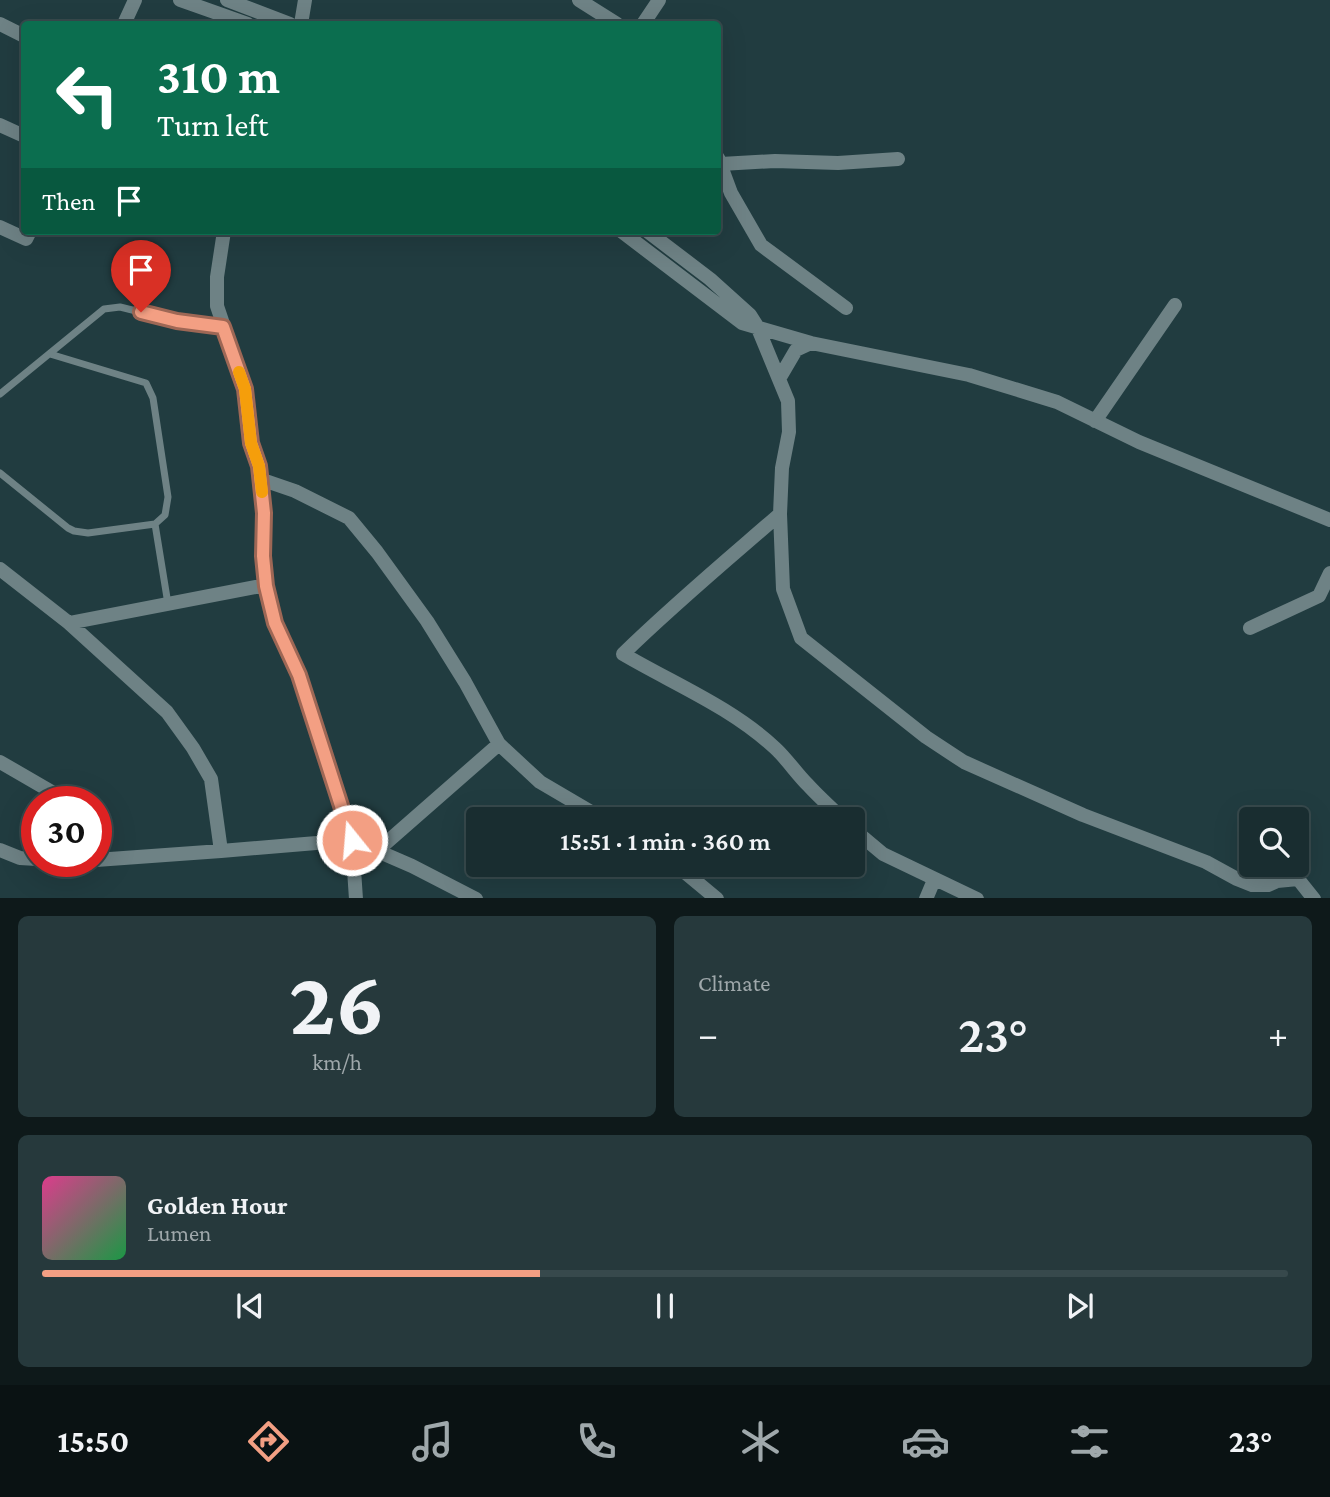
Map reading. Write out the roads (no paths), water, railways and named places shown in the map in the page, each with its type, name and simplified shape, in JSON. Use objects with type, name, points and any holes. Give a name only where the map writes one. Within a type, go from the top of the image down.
[{"type":"street","points":[[125,21],[135,0]]},
{"type":"street","points":[[180,0],[240,21]]},
{"type":"street","points":[[227,0],[282,21]]},
{"type":"street","points":[[302,21],[305,0]]},
{"type":"street","points":[[579,0],[612,21]]},
{"type":"street","points":[[645,21],[659,0]]},
{"type":"street","points":[[0,24],[21,34]]},
{"type":"street","points":[[0,125],[21,135]]},
{"type":"street","points":[[721,161],[838,163],[898,159]]},
{"type":"street","points":[[721,166],[731,193],[761,245],[846,309]]},
{"type":"street","points":[[0,227],[26,239],[28,235]]},
{"type":"street","points":[[223,235],[217,277],[217,306],[245,389],[251,443],[259,466],[264,513],[263,556],[266,586],[275,623],[299,675],[352,840],[356,898]]},
{"type":"street","points":[[626,235],[742,323],[811,343],[969,375],[1057,402],[1139,442],[1330,520]]},
{"type":"street","points":[[652,235],[710,279],[750,315],[788,401],[789,432],[782,468],[780,514],[783,589],[801,638],[926,737],[964,762],[1083,815],[1206,862],[1252,885],[1298,879],[1314,898]]},
{"type":"street","points":[[1095,421],[1175,305]]},
{"type":"street","points":[[779,379],[796,350],[811,343]]},
{"type":"street","points":[[260,478],[295,491],[354,524],[427,621],[499,744],[540,782],[583,807]]},
{"type":"street","points":[[780,514],[719,569],[670,608],[623,654],[658,675],[695,692],[735,717],[775,748],[830,807]]},
{"type":"street","points":[[0,569],[69,623],[167,712],[211,779],[221,851]]},
{"type":"street","points":[[1250,628],[1319,596],[1330,573]]},
{"type":"street","points":[[69,623],[266,586]]},
{"type":"street","points":[[377,850],[499,744]]},
{"type":"street","points":[[0,762],[41,786]]},
{"type":"street","points":[[865,839],[883,854],[918,869],[934,880],[978,898]]},
{"type":"street","points":[[112,859],[352,840],[476,898]]},
{"type":"street","points":[[0,850],[21,858]]},
{"type":"street","points":[[691,877],[717,898]]},
{"type":"street","points":[[926,898],[934,880]]},
{"type":"lane","points":[[0,394],[104,309],[112,307],[177,321],[223,327]]},
{"type":"lane","points":[[0,473],[74,531],[88,533],[156,524],[165,515],[168,497],[150,390],[140,380],[50,354]]},
{"type":"lane","points":[[156,524],[168,604]]}]
